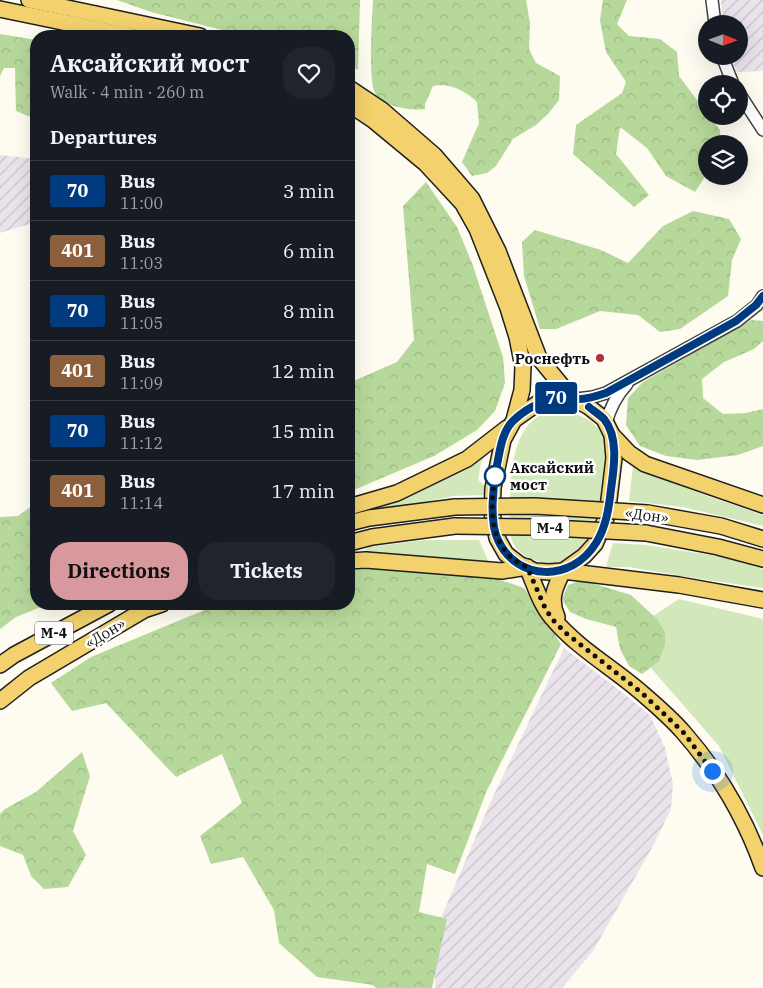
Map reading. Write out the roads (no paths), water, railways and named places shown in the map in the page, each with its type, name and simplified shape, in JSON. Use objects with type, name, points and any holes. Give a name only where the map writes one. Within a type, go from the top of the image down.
[{"type":"main road","points":[[29,0],[172,30]]},
{"type":"main road","points":[[0,9],[101,30]]},
{"type":"main road","points":[[355,92],[382,110],[434,155],[472,199],[498,251],[539,358],[574,398],[604,419],[609,429],[628,452],[645,464],[763,505]]},
{"type":"main road","points":[[355,108],[373,120],[424,163],[463,204],[477,229],[508,308],[517,337],[523,367],[522,390],[512,423],[503,440],[493,488],[492,513],[497,538],[506,554],[519,564],[535,571],[563,571],[679,585],[763,600]]},
{"type":"main road","points":[[355,505],[397,493],[466,458],[538,403],[554,398],[574,398]]},
{"type":"main road","points":[[567,634],[554,610],[552,598],[563,571],[584,556],[596,544],[607,516],[614,458],[609,429]]},
{"type":"main road","name":"«Дон»","points":[[355,522],[455,507],[535,506],[648,513],[721,526],[763,539]]},
{"type":"main road","name":"«Дон»","points":[[355,541],[455,526],[534,527],[646,533],[718,547],[763,559]]},
{"type":"main road","points":[[355,561],[502,571],[527,567]]},
{"type":"main road","points":[[527,567],[546,610],[554,621],[567,634],[642,693],[684,733],[721,783],[742,820],[763,868]]},
{"type":"main road","name":"«Дон»","points":[[0,665],[14,655],[98,610]]},
{"type":"main road","name":"«Дон»","points":[[0,700],[29,678],[144,610]]},
{"type":"street","points":[[712,0],[713,15]]},
{"type":"street","points":[[748,106],[763,130]]},
{"type":"street","points":[[574,398],[593,397],[606,393],[736,321],[756,305],[763,296]]},
{"type":"street","points":[[609,429],[611,407],[618,393],[633,378]]},
{"type":"place","name":"Роснефть","points":[[600,358]]},
{"type":"place","name":"Аксайский мост","points":[[495,476]]}]
